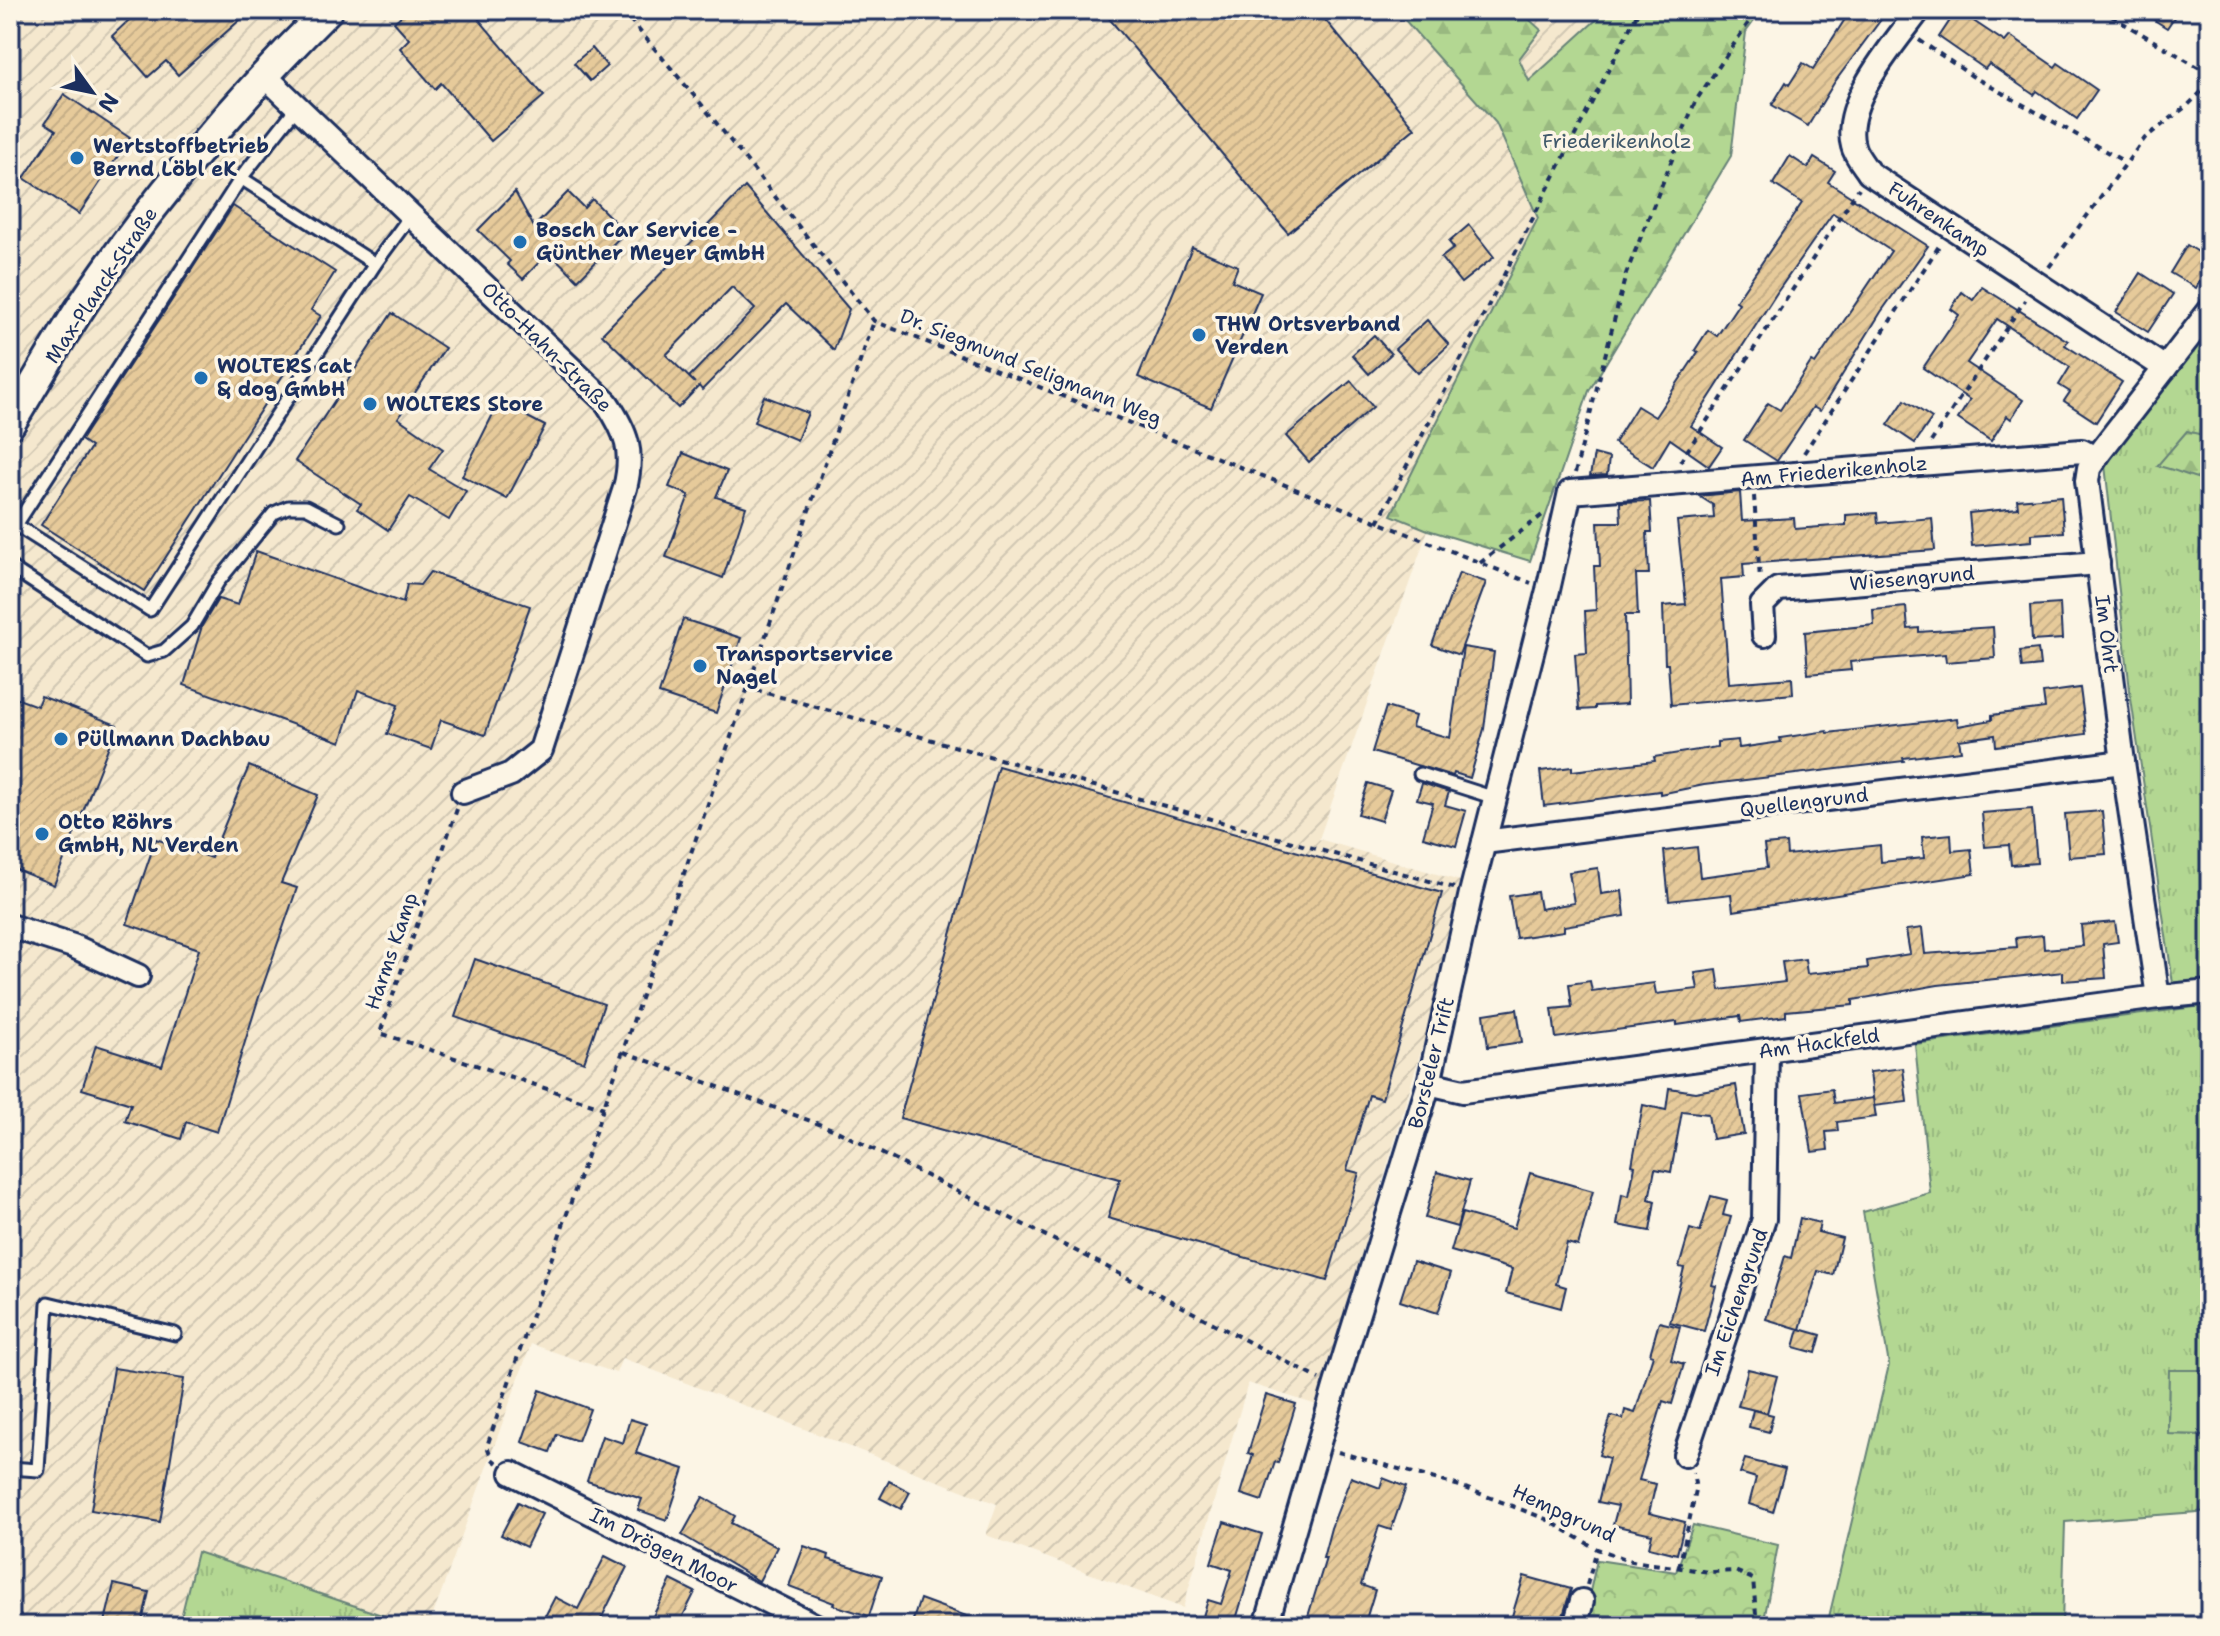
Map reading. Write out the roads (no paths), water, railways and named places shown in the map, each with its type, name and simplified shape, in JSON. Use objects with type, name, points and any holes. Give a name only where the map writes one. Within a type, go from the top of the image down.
[{"type":"street","name":"Max-Planck-Straße","points":[[10,424],[92,291],[182,169],[263,74],[328,10]]},
{"type":"street","name":"Fuhrenkamp","points":[[1919,10],[1860,95],[1850,125],[1853,149],[1869,173],[2165,368]]},
{"type":"street","name":"Otto-Hahn-Straße","points":[[263,74],[607,403],[619,420],[628,444],[631,465],[541,750],[511,774],[463,792]]},
{"type":"street","name":"Im Ohrt","points":[[2158,997],[2123,762],[2087,481],[2095,458],[2210,310]]},
{"type":"street","name":"Am Friederikenholz","points":[[1570,492],[2082,451],[2095,458]]},
{"type":"street","name":"Borsteler Trift","points":[[1266,1626],[1335,1387],[1429,1083],[1471,893],[1570,492]]},
{"type":"street","name":"Wiesengrund","points":[[1764,635],[1762,605],[1778,589],[2098,563]]},
{"type":"street","name":"Quellengrund","points":[[1484,842],[2123,762]]},
{"type":"street","points":[[10,926],[73,946],[138,976]]},
{"type":"street","name":"Am Hackfeld","points":[[1429,1083],[1463,1091],[2210,992]]},
{"type":"street","name":"Im Eichengrund","points":[[1685,1455],[1764,1219],[1767,1050]]},
{"type":"street","name":"Im Drögen Moor","points":[[512,1473],[816,1626]]},
{"type":"street","points":[[1575,1626],[1582,1601]]},
{"type":"lane","points":[[297,107],[241,178],[16,525],[150,610],[375,264],[411,215]]},
{"type":"lane","points":[[241,178],[375,264]]},
{"type":"lane","points":[[10,567],[147,656],[164,651],[192,626],[218,582],[274,513],[288,507],[306,507],[339,524]]},
{"type":"lane","points":[[1420,774],[1495,798]]},
{"type":"lane","points":[[10,1468],[38,1470],[48,1303],[175,1334]]},
{"type":"place","name":"Wertstoffbetrieb Bernd Löbl eK","points":[[77,158]]},
{"type":"place","name":"Bosch Car Service - Günther Meyer GmbH","points":[[520,242]]},
{"type":"place","name":"THW Ortsverband Verden","points":[[1199,335]]},
{"type":"place","name":"WOLTERS cat & dog GmbH","points":[[201,378]]},
{"type":"place","name":"WOLTERS Store","points":[[370,404]]},
{"type":"place","name":"Transportservice Nagel","points":[[700,666]]},
{"type":"place","name":"Püllmann Dachbau","points":[[61,739]]},
{"type":"place","name":"Otto Röhrs GmbH, NL Verden","points":[[42,834]]},
{"type":"park label","name":"Friederikenholz","points":[[1617,141]]}]
